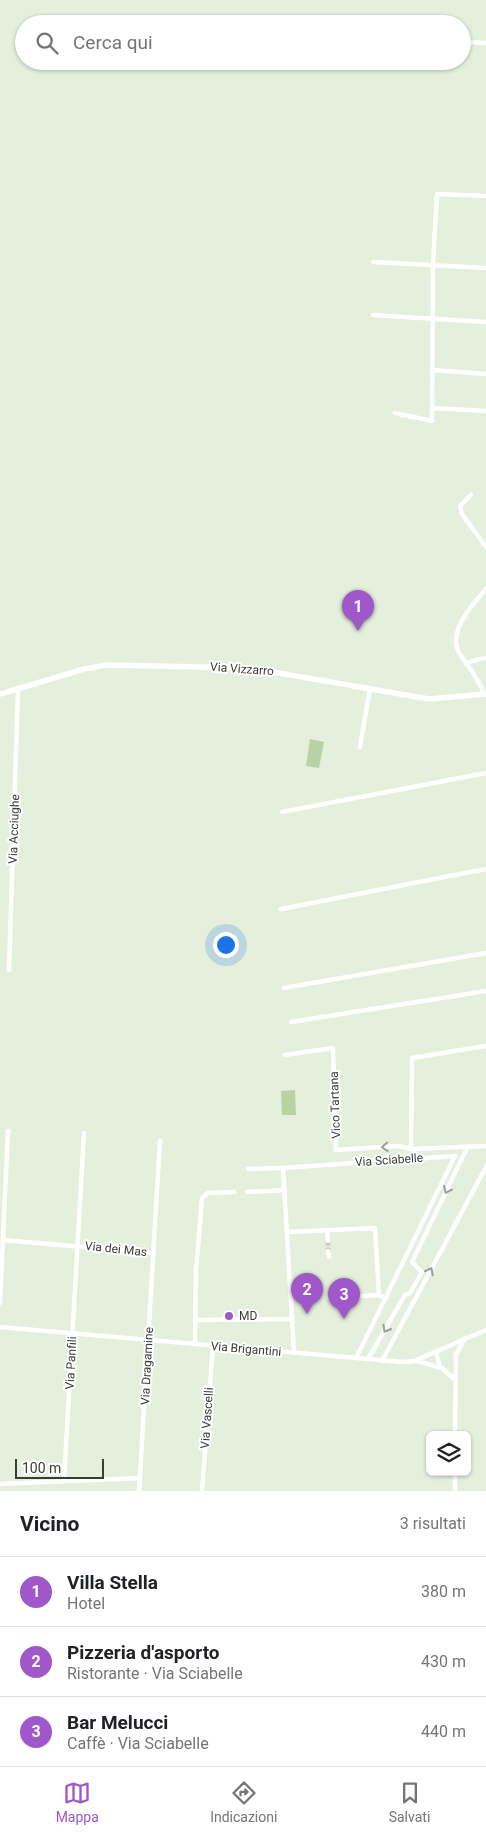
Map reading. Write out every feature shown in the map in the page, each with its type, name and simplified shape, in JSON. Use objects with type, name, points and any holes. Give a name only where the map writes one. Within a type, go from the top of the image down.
[{"type":"street","points":[[471,42],[486,43]]},
{"type":"street","points":[[395,413],[432,421],[433,264],[437,194],[486,196]]},
{"type":"street","points":[[373,262],[486,268]]},
{"type":"street","points":[[373,315],[486,322]]},
{"type":"street","points":[[432,370],[486,374]]},
{"type":"street","points":[[432,408],[486,411]]},
{"type":"street","points":[[471,495],[460,506],[462,514],[486,547]]},
{"type":"street","points":[[485,694],[481,683],[457,648],[459,628],[465,614],[486,588]]},
{"type":"street","points":[[468,662],[486,658]]},
{"type":"street","name":"Via Vizzarro","points":[[0,694],[91,668],[108,665],[250,668],[429,699],[485,694]]},
{"type":"street","name":"Via Acciughe","points":[[9,970],[18,688]]},
{"type":"street","points":[[360,747],[370,688]]},
{"type":"street","points":[[282,812],[486,773]]},
{"type":"street","points":[[281,909],[486,870]]},
{"type":"street","points":[[284,988],[486,953]]},
{"type":"street","points":[[291,1022],[486,991]]},
{"type":"street","points":[[411,1149],[412,1058],[486,1046]]},
{"type":"street","name":"Vico Tartana","points":[[285,1055],[333,1048],[336,1150],[398,1146],[411,1149],[486,1146]]},
{"type":"street","points":[[0,1303],[8,1131]]},
{"type":"street","name":"Via Panfili","points":[[64,1480],[84,1134]]},
{"type":"street","name":"Via Dragamine","points":[[139,1491],[160,1141]]},
{"type":"street","points":[[368,1359],[405,1295],[410,1293],[422,1272],[412,1262],[468,1146]]},
{"type":"street","name":"Via Sciabelle","points":[[283,1168],[455,1156],[356,1358]]},
{"type":"street","points":[[382,1360],[486,1167]]},
{"type":"street","points":[[248,1169],[283,1168],[294,1353]]},
{"type":"street","points":[[247,1192],[285,1190]]},
{"type":"street","points":[[195,1344],[196,1271],[202,1198],[208,1193],[234,1192]]},
{"type":"street","points":[[287,1232],[375,1228],[379,1295]]},
{"type":"street","points":[[327,1230],[328,1241]]},
{"type":"street","name":"Via dei Mas","points":[[3,1240],[153,1253]]},
{"type":"street","points":[[329,1298],[379,1295],[385,1298]]},
{"type":"street","points":[[196,1320],[292,1320]]},
{"type":"street","name":"Via Brigantini","points":[[0,1327],[294,1353],[414,1361],[486,1330]]},
{"type":"street","points":[[455,1431],[456,1355],[465,1338]]},
{"type":"street","name":"Via Vascelli","points":[[202,1491],[213,1346]]},
{"type":"street","points":[[450,1346],[456,1355]]},
{"type":"street","points":[[436,1352],[437,1362],[456,1382]]},
{"type":"street","points":[[414,1361],[442,1368]]},
{"type":"street","points":[[455,1476],[455,1491]]},
{"type":"street","points":[[0,1484],[140,1478]]},
{"type":"green space","points":[[310,739],[324,742],[319,768],[306,766]]},
{"type":"green space","points":[[295,1090],[296,1115],[282,1115],[281,1091]]},
{"type":"tunnel","points":[[328,1241],[328,1251]]},
{"type":"place","name":"Villa Stella","points":[[358,631]]},
{"type":"place","name":"Pizzeria d'asporto","points":[[307,1314]]},
{"type":"place","name":"MD","points":[[229,1316]]},
{"type":"place","name":"Bar Melucci","points":[[344,1319]]}]
